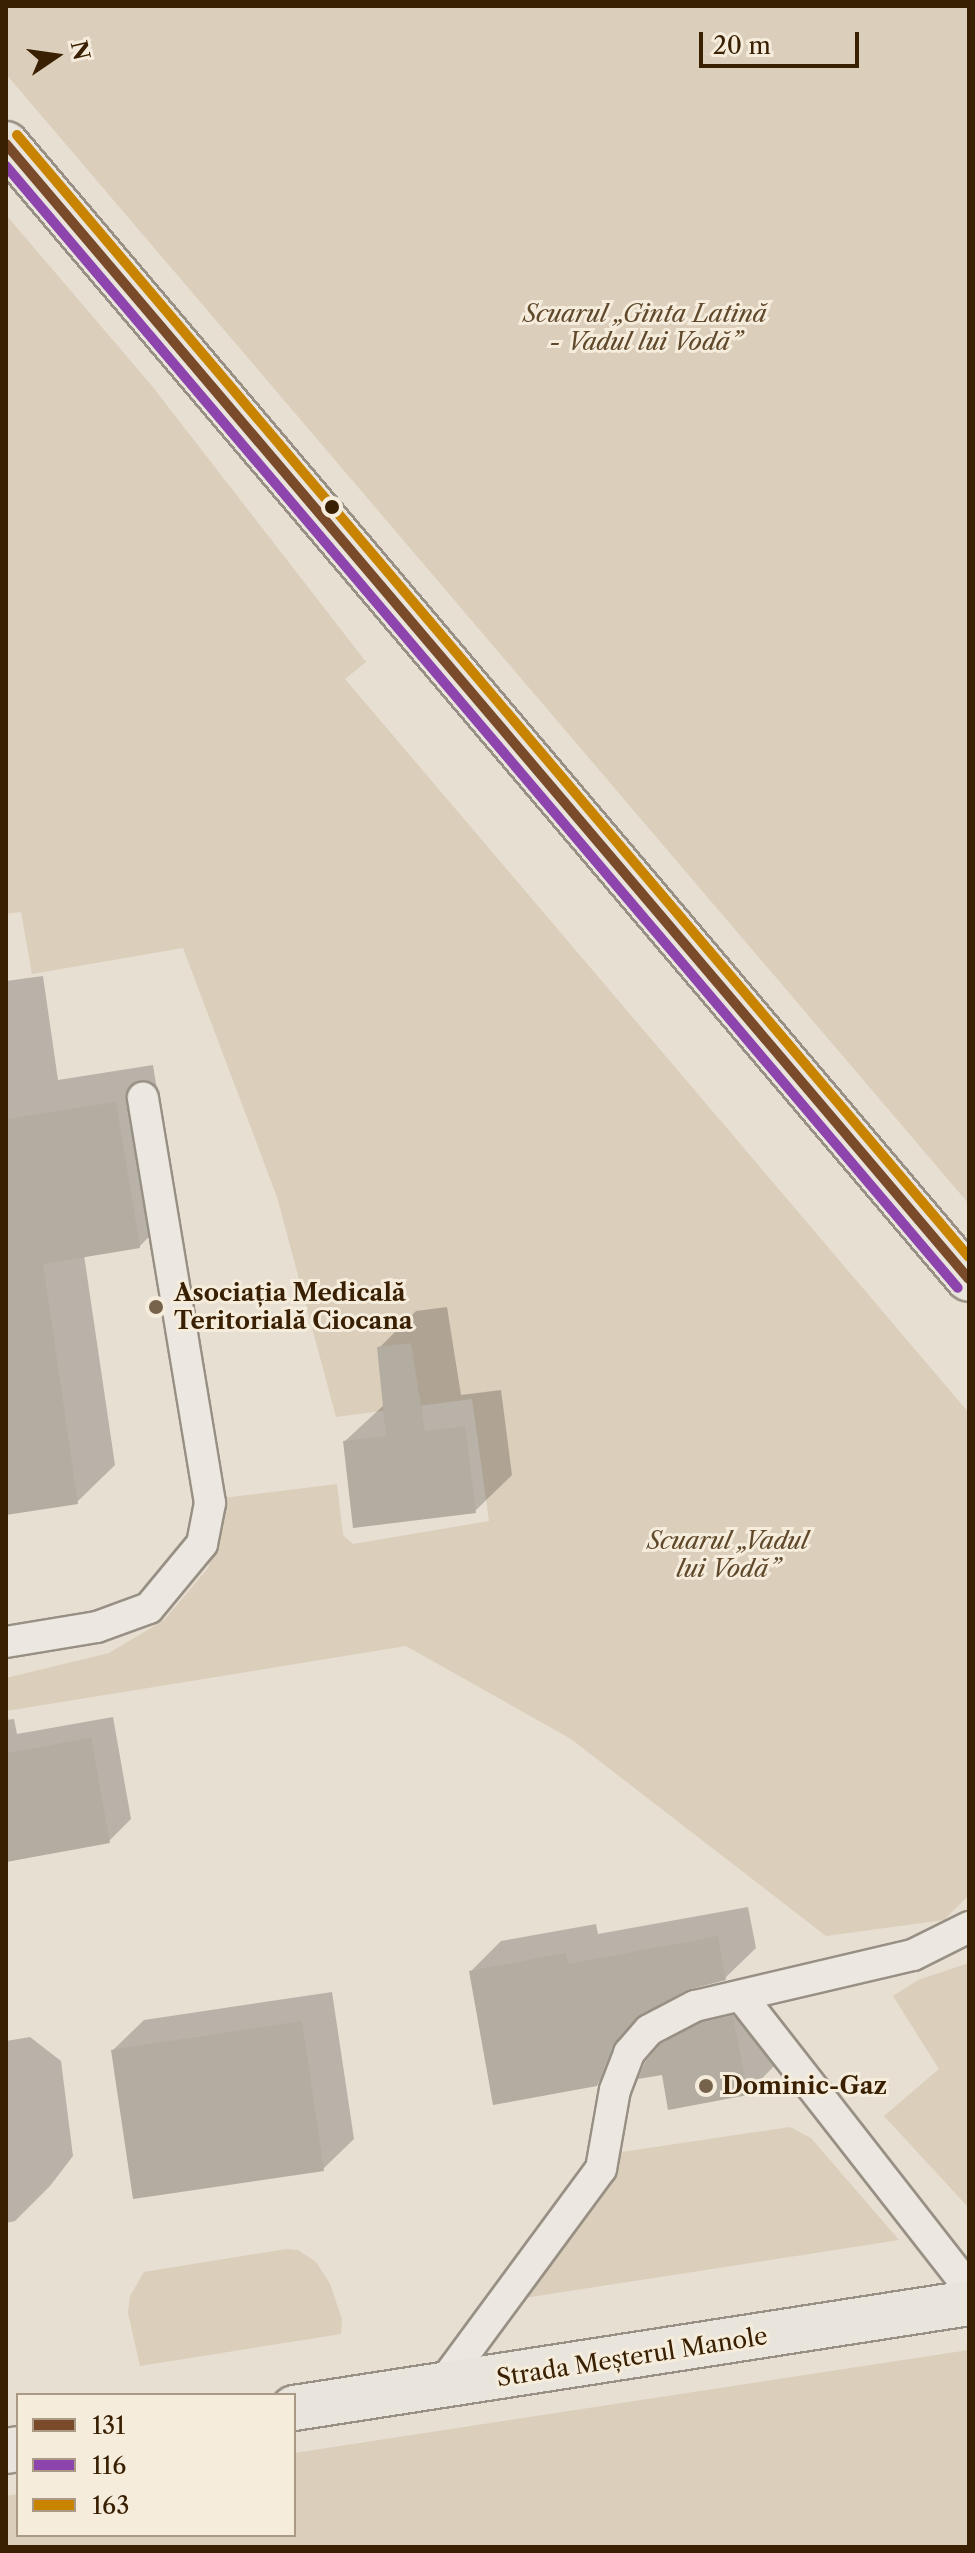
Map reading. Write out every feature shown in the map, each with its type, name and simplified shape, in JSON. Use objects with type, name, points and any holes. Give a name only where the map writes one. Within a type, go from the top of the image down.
[{"type":"main road","points":[[6,144],[969,1279]]},
{"type":"main road","name":"Strada Meșterul Manole","points":[[296,2408],[969,2303]]},
{"type":"lane","points":[[6,1642],[97,1627],[149,1608],[202,1544],[210,1503],[143,1097]]},
{"type":"lane","points":[[440,2387],[601,2169],[615,2090],[629,2053],[667,2017],[913,1955],[969,1927]]},
{"type":"lane","points":[[741,1996],[969,2288]]},
{"type":"green space","name":"Scuarul „Ginta Latină - Vadul lui Vodă”","points":[[6,6],[969,6],[969,1204],[6,74]]},
{"type":"green space","name":"Scuarul „Vadul lui Vodă”","points":[[6,215],[152,386],[366,662],[345,679],[969,1413],[969,1895],[944,1920],[826,1936],[571,1739],[406,1646],[6,1711],[6,1678],[109,1653],[164,1620],[208,1568],[224,1517],[223,1498],[337,1484],[343,1535],[353,1544],[489,1521],[472,1399],[336,1417],[277,1197],[183,948],[32,974],[21,912],[6,914]]},
{"type":"green space","points":[[969,1963],[969,2208],[884,2116],[939,2069],[893,1996],[918,1980]]},
{"type":"green space","points":[[790,2127],[811,2138],[899,2240],[524,2298],[622,2152]]},
{"type":"green space","points":[[286,2249],[298,2250],[316,2262],[330,2284],[342,2319],[341,2334],[140,2366],[128,2313],[130,2296],[144,2272]]},
{"type":"green space","points":[[969,2350],[969,2547],[6,2547],[6,2496],[16,2494],[16,2537],[296,2537],[296,2453]]},
{"type":"building","points":[[116,1102],[140,1248],[43,1264],[78,1504],[6,1515],[6,1119]]},
{"type":"building","points":[[411,1343],[425,1431],[465,1426],[476,1513],[353,1528],[343,1441],[386,1436],[377,1347]]},
{"type":"building","points":[[91,1738],[110,1843],[6,1862],[6,1753]]},
{"type":"building","points":[[718,1936],[726,1980],[687,1990],[636,2018],[612,2046],[597,2086],[493,2105],[469,1971],[566,1953],[568,1964]]},
{"type":"building","points":[[733,2016],[748,2095],[668,2110],[662,2075],[638,2079],[645,2062],[660,2044],[701,2023]]},
{"type":"building","points":[[302,2021],[324,2171],[133,2199],[111,2050]]},
{"type":"transit line","name":"163","points":[[17,135],[969,1257]]},
{"type":"transit line","name":"131","points":[[6,144],[969,1279]]},
{"type":"transit line","name":"116","points":[[6,166],[958,1288]]},
{"type":"place","name":"Asociația Medicală Teritorială Ciocana","points":[[156,1307]]},
{"type":"place","name":"Dominic-Gaz","points":[[706,2086]]}]
